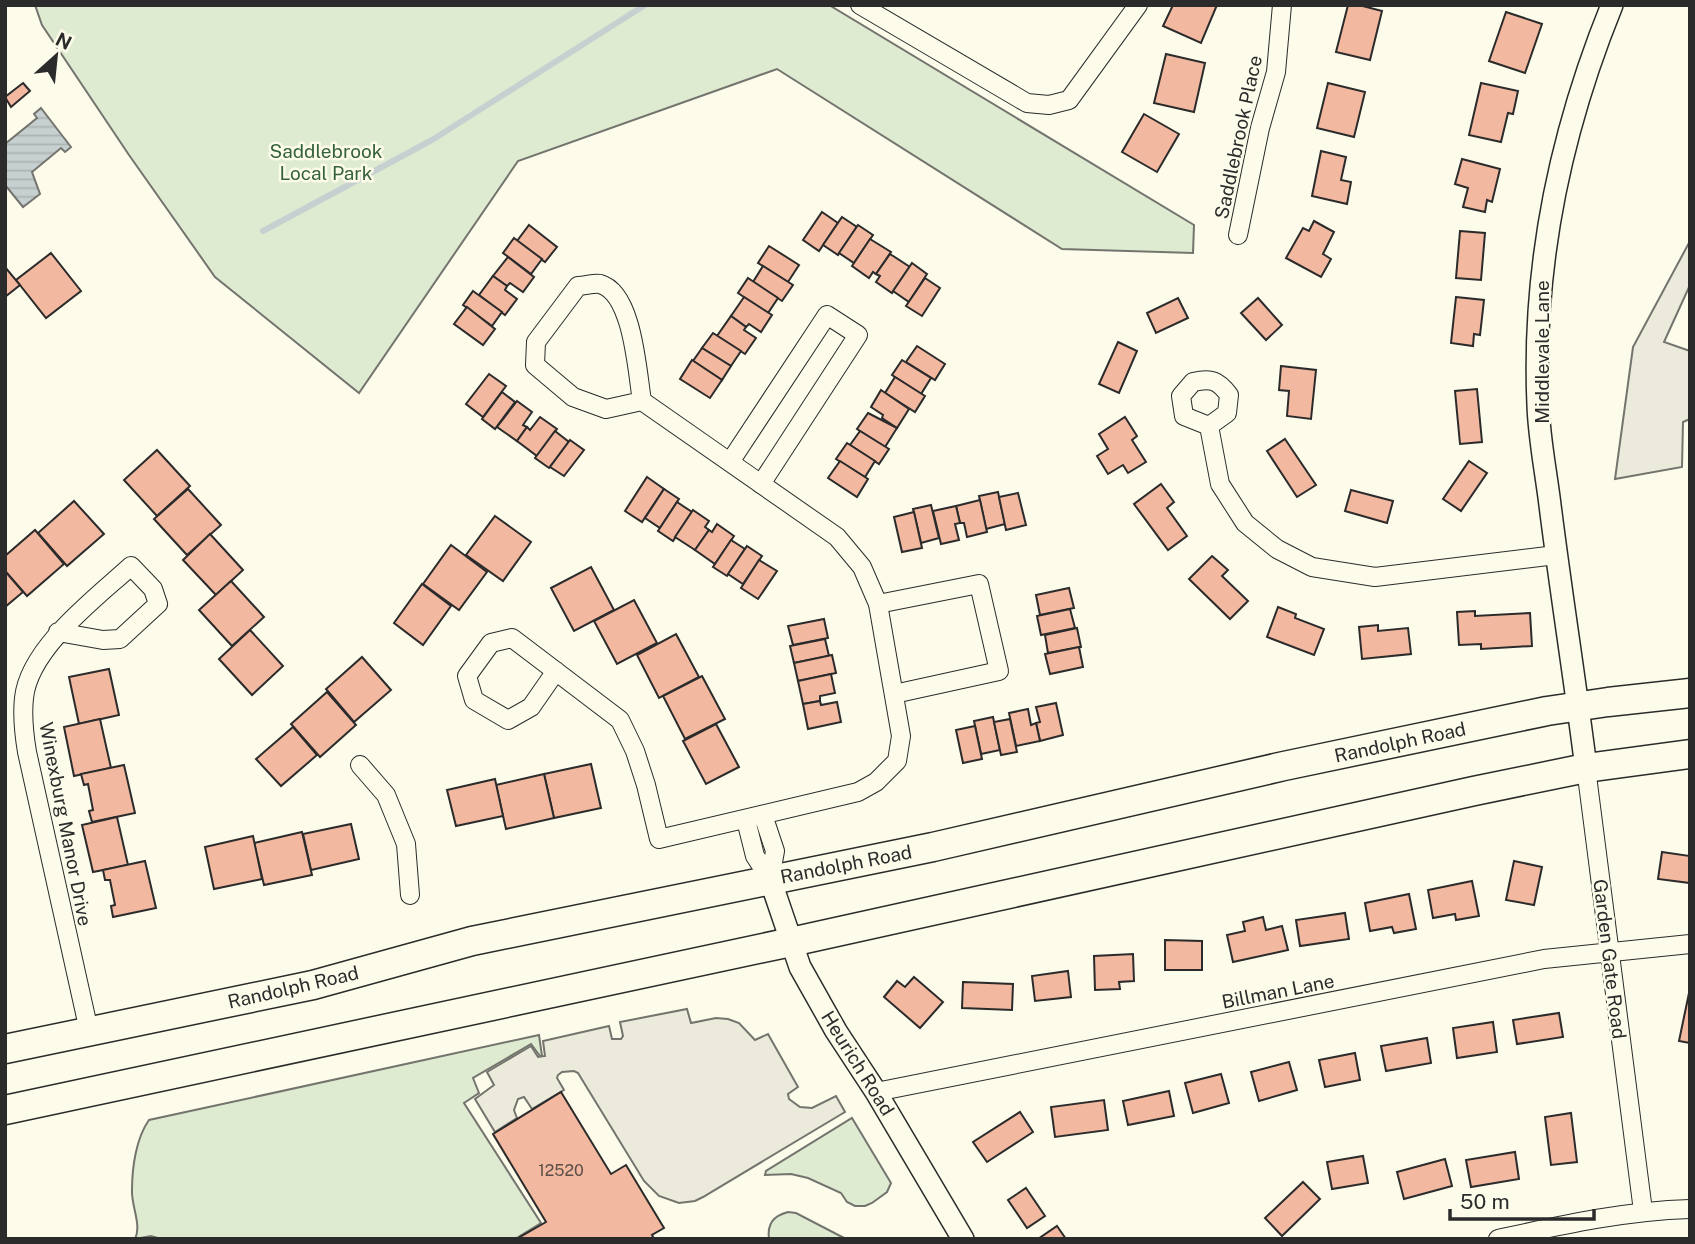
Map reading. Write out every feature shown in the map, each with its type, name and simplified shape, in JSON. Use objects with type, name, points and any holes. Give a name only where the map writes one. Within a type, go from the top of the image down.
[{"type":"main road","name":"Randolph Road","points":[[5,1049],[313,985],[472,941],[933,847],[1284,766],[1578,706],[1690,693]]},
{"type":"main road","points":[[5,1110],[791,942],[1474,791],[1586,768],[1690,754]]},
{"type":"street","points":[[860,5],[1027,103],[1049,105],[1069,100],[1138,5]]},
{"type":"street","name":"Saddlebrook Place","points":[[1238,235],[1260,128],[1276,72],[1282,5]]},
{"type":"street","name":"Middlevale Lane","points":[[1578,706],[1538,406],[1539,294],[1546,233],[1563,155],[1588,64],[1612,5]]},
{"type":"street","points":[[556,671],[531,707],[508,720],[474,700],[467,676],[491,643],[512,638],[556,671],[620,720],[635,751],[659,839],[858,792],[876,782],[897,761],[901,736],[878,604],[862,566],[837,537],[642,401],[626,311],[618,296],[600,284],[578,286],[536,342],[535,365],[573,397],[606,409],[642,401]]},
{"type":"street","points":[[730,462],[827,315],[858,335],[761,484]]},
{"type":"street","points":[[1209,426],[1220,484],[1245,523],[1277,549],[1312,567],[1376,577],[1556,555]]},
{"type":"street","name":"Winexburg Manor Drive","points":[[58,632],[103,640],[120,639],[158,604],[153,589],[131,566],[58,632],[38,659],[24,695],[23,723],[27,752],[89,1031]]},
{"type":"street","points":[[878,604],[979,584],[999,671],[894,694]]},
{"type":"street","name":"Garden Gate Road","points":[[1578,706],[1643,1211]]},
{"type":"street","points":[[360,765],[386,795],[406,844],[410,895]]},
{"type":"street","points":[[755,818],[775,851],[770,879]]},
{"type":"street","name":"Heurich Road","points":[[770,879],[806,978],[963,1239]]},
{"type":"street","name":"Billman Lane","points":[[876,1092],[1544,959],[1690,944]]},
{"type":"street","points":[[1498,1239],[1594,1218],[1643,1211],[1690,1209]]},
{"type":"green space","name":"Saddlebrook Local Park","points":[[35,5],[829,5],[1194,225],[1193,253],[1062,249],[777,69],[518,161],[359,393],[215,277],[42,25]]},
{"type":"green space","points":[[539,1035],[542,1056],[531,1044],[473,1078],[479,1093],[464,1103],[541,1223],[515,1239],[161,1239],[151,1236],[135,1239],[137,1221],[132,1196],[133,1172],[138,1144],[149,1120]]},
{"type":"green space","points":[[852,1118],[891,1183],[887,1192],[872,1203],[855,1206],[847,1202],[841,1193],[808,1178],[791,1174],[765,1175],[766,1171]]},
{"type":"green space","points":[[788,1212],[796,1213],[846,1239],[769,1239],[772,1221]]},
{"type":"shaded area","points":[[41,108],[71,147],[65,152],[61,148],[32,172],[40,194],[23,207],[5,185],[5,144],[37,118],[34,114]]},
{"type":"shaded area","points":[[1690,241],[1690,285],[1664,342],[1690,351],[1690,419],[1683,422],[1682,467],[1615,479],[1633,347]]},
{"type":"shaded area","points":[[687,1009],[691,1023],[716,1018],[728,1019],[739,1023],[755,1040],[768,1034],[798,1087],[788,1094],[789,1099],[800,1107],[812,1108],[836,1096],[845,1112],[703,1197],[679,1203],[659,1196],[644,1181],[578,1073],[562,1072],[558,1075],[564,1090],[532,1109],[524,1097],[518,1099],[514,1110],[517,1118],[495,1132],[475,1099],[494,1085],[487,1072],[531,1046],[538,1057],[545,1056],[543,1041],[609,1026],[612,1039],[621,1039],[623,1036],[620,1022]]},
{"type":"building","points":[[1173,5],[1217,5],[1201,43],[1163,26]]},
{"type":"building","points":[[1348,5],[1382,11],[1370,60],[1336,52]]},
{"type":"building","points":[[1506,12],[1542,24],[1525,73],[1489,61]]},
{"type":"building","points":[[1166,54],[1205,63],[1194,112],[1154,103]]},
{"type":"building","points":[[23,83],[30,91],[11,107],[5,97]]},
{"type":"building","points":[[1328,83],[1365,92],[1354,137],[1317,128]]},
{"type":"building","points":[[1481,83],[1518,91],[1513,114],[1508,113],[1501,142],[1469,135]]},
{"type":"building","points":[[1144,114],[1179,134],[1157,172],[1122,152]]},
{"type":"building","points":[[1321,151],[1346,157],[1341,180],[1351,182],[1347,204],[1312,196]]},
{"type":"building","points":[[1462,159],[1500,169],[1492,202],[1487,200],[1485,212],[1463,207],[1468,188],[1455,184]]},
{"type":"building","points":[[822,212],[838,223],[819,251],[803,240]]},
{"type":"building","points":[[842,217],[857,227],[838,255],[823,245]]},
{"type":"building","points":[[1314,221],[1334,232],[1323,254],[1331,259],[1321,277],[1286,258],[1303,228],[1309,231]]},
{"type":"building","points":[[529,225],[557,247],[545,262],[517,241]]},
{"type":"building","points":[[858,225],[873,235],[854,263],[839,253]]},
{"type":"building","points":[[1460,231],[1485,233],[1481,280],[1456,278]]},
{"type":"building","points":[[514,238],[542,259],[531,274],[503,253]]},
{"type":"building","points":[[870,239],[891,252],[876,274],[873,272],[869,278],[852,266]]},
{"type":"building","points":[[769,246],[799,265],[788,282],[758,263]]},
{"type":"building","points":[[51,253],[81,291],[46,318],[16,280]]},
{"type":"building","points":[[890,254],[910,267],[892,293],[876,282],[880,276],[876,274]]},
{"type":"building","points":[[508,257],[534,277],[523,292],[510,283],[507,286],[493,276]]},
{"type":"building","points":[[912,263],[927,274],[909,302],[893,291]]},
{"type":"building","points":[[763,266],[793,285],[782,301],[753,282]]},
{"type":"building","points":[[5,267],[20,285],[5,297]]},
{"type":"building","points":[[493,276],[507,286],[505,290],[517,299],[505,315],[479,295]]},
{"type":"building","points":[[748,278],[778,298],[768,313],[738,293]]},
{"type":"building","points":[[925,278],[940,288],[922,316],[906,306]]},
{"type":"building","points":[[473,291],[502,312],[492,326],[463,305]]},
{"type":"building","points":[[744,297],[772,315],[761,332],[749,324],[746,327],[731,316]]},
{"type":"building","points":[[1456,297],[1484,300],[1480,335],[1474,334],[1473,346],[1451,343]]},
{"type":"building","points":[[1178,298],[1188,318],[1156,333],[1147,313]]},
{"type":"building","points":[[1258,298],[1282,325],[1266,340],[1241,313]]},
{"type":"building","points":[[467,307],[495,329],[483,345],[454,324]]},
{"type":"building","points":[[731,316],[756,338],[745,354],[717,336]]},
{"type":"building","points":[[713,333],[741,351],[731,366],[702,348]]},
{"type":"building","points":[[1118,342],[1137,351],[1119,393],[1099,384]]},
{"type":"building","points":[[917,346],[945,364],[935,380],[906,362]]},
{"type":"building","points":[[702,348],[731,366],[722,380],[693,361]]},
{"type":"building","points":[[692,360],[722,380],[710,398],[680,379]]},
{"type":"building","points":[[902,360],[931,378],[921,394],[892,375]]},
{"type":"building","points":[[1281,366],[1316,370],[1311,419],[1287,416],[1289,391],[1279,390]]},
{"type":"building","points":[[489,374],[506,386],[483,417],[466,404]]},
{"type":"building","points":[[895,377],[925,396],[915,412],[885,393]]},
{"type":"building","points":[[1477,389],[1482,442],[1460,444],[1455,391]]},
{"type":"building","points":[[881,390],[909,409],[897,428],[871,407]]},
{"type":"building","points":[[502,392],[515,402],[495,429],[482,419]]},
{"type":"building","points":[[517,401],[532,412],[523,425],[527,427],[517,441],[497,427]]},
{"type":"building","points":[[868,413],[897,428],[885,447],[857,429]]},
{"type":"building","points":[[540,417],[557,429],[537,456],[517,441],[527,427],[530,430]]},
{"type":"building","points":[[1125,417],[1137,436],[1132,440],[1146,462],[1128,473],[1123,465],[1108,474],[1097,456],[1108,449],[1099,434]]},
{"type":"building","points":[[555,431],[569,442],[549,468],[535,458]]},
{"type":"building","points":[[860,431],[889,449],[879,464],[850,445]]},
{"type":"building","points":[[1285,439],[1316,485],[1297,497],[1267,451]]},
{"type":"building","points":[[570,440],[584,450],[564,476],[550,467]]},
{"type":"building","points":[[847,443],[875,461],[865,477],[836,459]]},
{"type":"building","points":[[157,450],[190,486],[157,516],[124,480]]},
{"type":"building","points":[[840,461],[868,479],[857,497],[828,478]]},
{"type":"building","points":[[1469,461],[1487,473],[1461,511],[1443,499]]},
{"type":"building","points":[[647,477],[664,489],[642,522],[625,511]]},
{"type":"building","points":[[1161,484],[1174,502],[1167,508],[1187,536],[1168,550],[1134,504]]},
{"type":"building","points":[[188,489],[221,525],[187,555],[154,519]]},
{"type":"building","points":[[664,489],[679,499],[660,528],[645,518]]},
{"type":"building","points":[[1351,490],[1393,501],[1387,523],[1345,511]]},
{"type":"building","points":[[998,492],[1005,524],[986,529],[979,496]]},
{"type":"building","points":[[1018,493],[1026,525],[1006,530],[999,497]]},
{"type":"building","points":[[980,500],[987,532],[967,537],[956,506]]},
{"type":"building","points":[[74,501],[104,534],[67,566],[38,533]]},
{"type":"building","points":[[677,502],[692,512],[673,541],[658,531]]},
{"type":"building","points":[[931,505],[939,538],[921,543],[913,509]]},
{"type":"building","points":[[956,506],[960,523],[955,524],[959,540],[941,544],[933,511]]},
{"type":"building","points":[[693,510],[709,521],[705,527],[709,530],[695,550],[675,537]]},
{"type":"building","points":[[914,512],[922,548],[902,552],[894,517]]},
{"type":"building","points":[[495,516],[531,542],[503,581],[466,555]]},
{"type":"building","points":[[717,524],[734,536],[715,564],[695,550],[709,530],[712,532]]},
{"type":"building","points":[[35,530],[64,564],[27,596],[5,571],[5,556]]},
{"type":"building","points":[[210,534],[243,570],[216,595],[183,560]]},
{"type":"building","points":[[731,540],[745,549],[727,576],[713,567]]},
{"type":"building","points":[[451,545],[487,572],[459,610],[423,584]]},
{"type":"building","points":[[747,546],[762,556],[743,584],[728,574]]},
{"type":"building","points":[[1212,556],[1228,570],[1222,576],[1248,601],[1230,619],[1189,579]]},
{"type":"building","points":[[759,560],[777,571],[758,599],[741,588]]},
{"type":"building","points":[[591,567],[614,610],[574,631],[551,588]]},
{"type":"building","points":[[5,571],[23,592],[5,607]]},
{"type":"building","points":[[231,581],[264,617],[232,646],[199,610]]},
{"type":"building","points":[[422,584],[451,606],[423,645],[394,623]]},
{"type":"building","points":[[1069,588],[1074,608],[1040,615],[1036,595]]},
{"type":"building","points":[[634,600],[657,643],[617,664],[594,621]]},
{"type":"building","points":[[1278,607],[1296,614],[1295,618],[1324,629],[1314,655],[1267,637]]},
{"type":"building","points":[[1070,609],[1075,628],[1041,635],[1037,616]]},
{"type":"building","points":[[1475,611],[1475,616],[1530,613],[1532,646],[1481,649],[1481,644],[1459,645],[1457,612]]},
{"type":"building","points":[[824,619],[828,638],[793,645],[788,626]]},
{"type":"building","points":[[1378,625],[1378,631],[1408,628],[1411,654],[1362,659],[1359,627]]},
{"type":"building","points":[[1077,628],[1081,647],[1048,653],[1045,635]]},
{"type":"building","points":[[250,630],[283,666],[252,695],[219,659]]},
{"type":"building","points":[[676,634],[699,677],[659,698],[637,655]]},
{"type":"building","points":[[825,639],[829,656],[794,663],[790,646]]},
{"type":"building","points":[[1079,647],[1083,667],[1050,674],[1045,654]]},
{"type":"building","points":[[832,655],[836,673],[798,681],[794,663]]},
{"type":"building","points":[[362,657],[391,690],[354,722],[326,689]]},
{"type":"building","points":[[109,669],[119,715],[79,724],[69,677]]},
{"type":"building","points":[[831,674],[835,693],[820,696],[820,701],[803,704],[798,681]]},
{"type":"building","points":[[702,676],[725,719],[685,739],[663,696]]},
{"type":"building","points":[[327,692],[356,725],[320,757],[291,724]]},
{"type":"building","points":[[820,701],[821,705],[837,702],[841,722],[808,729],[803,704]]},
{"type":"building","points":[[1056,703],[1063,735],[1040,741],[1036,723],[1040,722],[1036,707]]},
{"type":"building","points":[[1028,709],[1031,725],[1036,723],[1040,741],[1016,746],[1009,713]]},
{"type":"building","points":[[993,717],[1000,750],[981,754],[974,721]]},
{"type":"building","points":[[100,719],[111,768],[74,776],[64,727]]},
{"type":"building","points":[[1010,719],[1017,752],[1001,755],[994,722]]},
{"type":"building","points":[[716,724],[739,767],[706,784],[683,741]]},
{"type":"building","points":[[975,726],[982,759],[963,763],[956,730]]},
{"type":"building","points":[[293,727],[317,755],[281,786],[256,759]]},
{"type":"building","points":[[591,764],[601,808],[554,818],[544,774]]},
{"type":"building","points":[[124,765],[135,813],[92,822],[89,811],[93,810],[88,784],[84,785],[81,774]]},
{"type":"building","points":[[544,774],[554,818],[506,829],[496,785]]},
{"type":"building","points":[[495,779],[503,816],[456,826],[447,790]]},
{"type":"building","points":[[117,817],[128,865],[93,872],[82,825]]},
{"type":"building","points":[[351,824],[359,859],[311,870],[303,834]]},
{"type":"building","points":[[302,832],[312,875],[264,885],[254,843]]},
{"type":"building","points":[[253,836],[262,879],[214,889],[205,847]]},
{"type":"building","points":[[1662,852],[1690,856],[1690,883],[1658,879]]},
{"type":"building","points":[[145,861],[156,908],[113,917],[111,906],[115,905],[110,880],[105,880],[103,870]]},
{"type":"building","points":[[1514,861],[1542,867],[1534,905],[1506,900]]},
{"type":"building","points":[[1472,881],[1479,916],[1456,920],[1455,914],[1433,918],[1428,890]]},
{"type":"building","points":[[1409,894],[1416,929],[1394,933],[1392,927],[1370,931],[1365,903]]},
{"type":"building","points":[[1345,913],[1349,939],[1300,946],[1296,920]]},
{"type":"building","points":[[1263,917],[1266,930],[1282,926],[1288,950],[1233,962],[1227,935],[1245,931],[1243,922]]},
{"type":"building","points":[[1165,940],[1202,941],[1202,970],[1165,970]]},
{"type":"building","points":[[1133,954],[1134,981],[1119,982],[1120,989],[1095,990],[1094,956]]},
{"type":"building","points":[[1068,971],[1071,997],[1035,1001],[1032,976]]},
{"type":"building","points":[[914,977],[943,1002],[920,1028],[884,997],[897,981],[905,987]]},
{"type":"building","points":[[963,982],[1013,984],[1012,1010],[962,1008]]},
{"type":"building","points":[[1690,993],[1690,1043],[1679,1041]]},
{"type":"building","points":[[1559,1013],[1563,1037],[1517,1044],[1513,1020]]},
{"type":"building","points":[[1493,1022],[1497,1052],[1457,1058],[1453,1028]]},
{"type":"building","points":[[1427,1038],[1431,1063],[1386,1071],[1381,1046]]},
{"type":"building","points":[[1355,1053],[1360,1080],[1325,1087],[1319,1060]]},
{"type":"building","points":[[1289,1062],[1297,1090],[1259,1101],[1251,1072]]},
{"type":"building","points":[[1221,1074],[1229,1103],[1193,1113],[1185,1083]]},
{"type":"building","points":[[1169,1091],[1174,1116],[1128,1125],[1123,1101]]},
{"type":"building","points":[[561,1092],[611,1174],[626,1165],[664,1228],[652,1235],[654,1239],[521,1239],[520,1237],[546,1222],[493,1134]]},
{"type":"building","points":[[1104,1100],[1108,1130],[1055,1137],[1051,1107]]},
{"type":"building","points":[[1020,1112],[1033,1132],[987,1162],[973,1142]]},
{"type":"building","points":[[1571,1113],[1577,1162],[1551,1165],[1545,1117]]},
{"type":"building","points":[[1515,1152],[1519,1179],[1471,1187],[1466,1160]]},
{"type":"building","points":[[1363,1156],[1368,1183],[1332,1189],[1327,1162]]},
{"type":"building","points":[[1445,1159],[1452,1186],[1404,1199],[1397,1172]]},
{"type":"building","points":[[1303,1182],[1320,1199],[1282,1236],[1265,1218]]},
{"type":"building","points":[[1026,1188],[1045,1216],[1027,1228],[1008,1200]]},
{"type":"building","points":[[1057,1226],[1066,1239],[1038,1239]]},
{"type":"waterway","points":[[263,231],[432,140],[645,5]]}]
